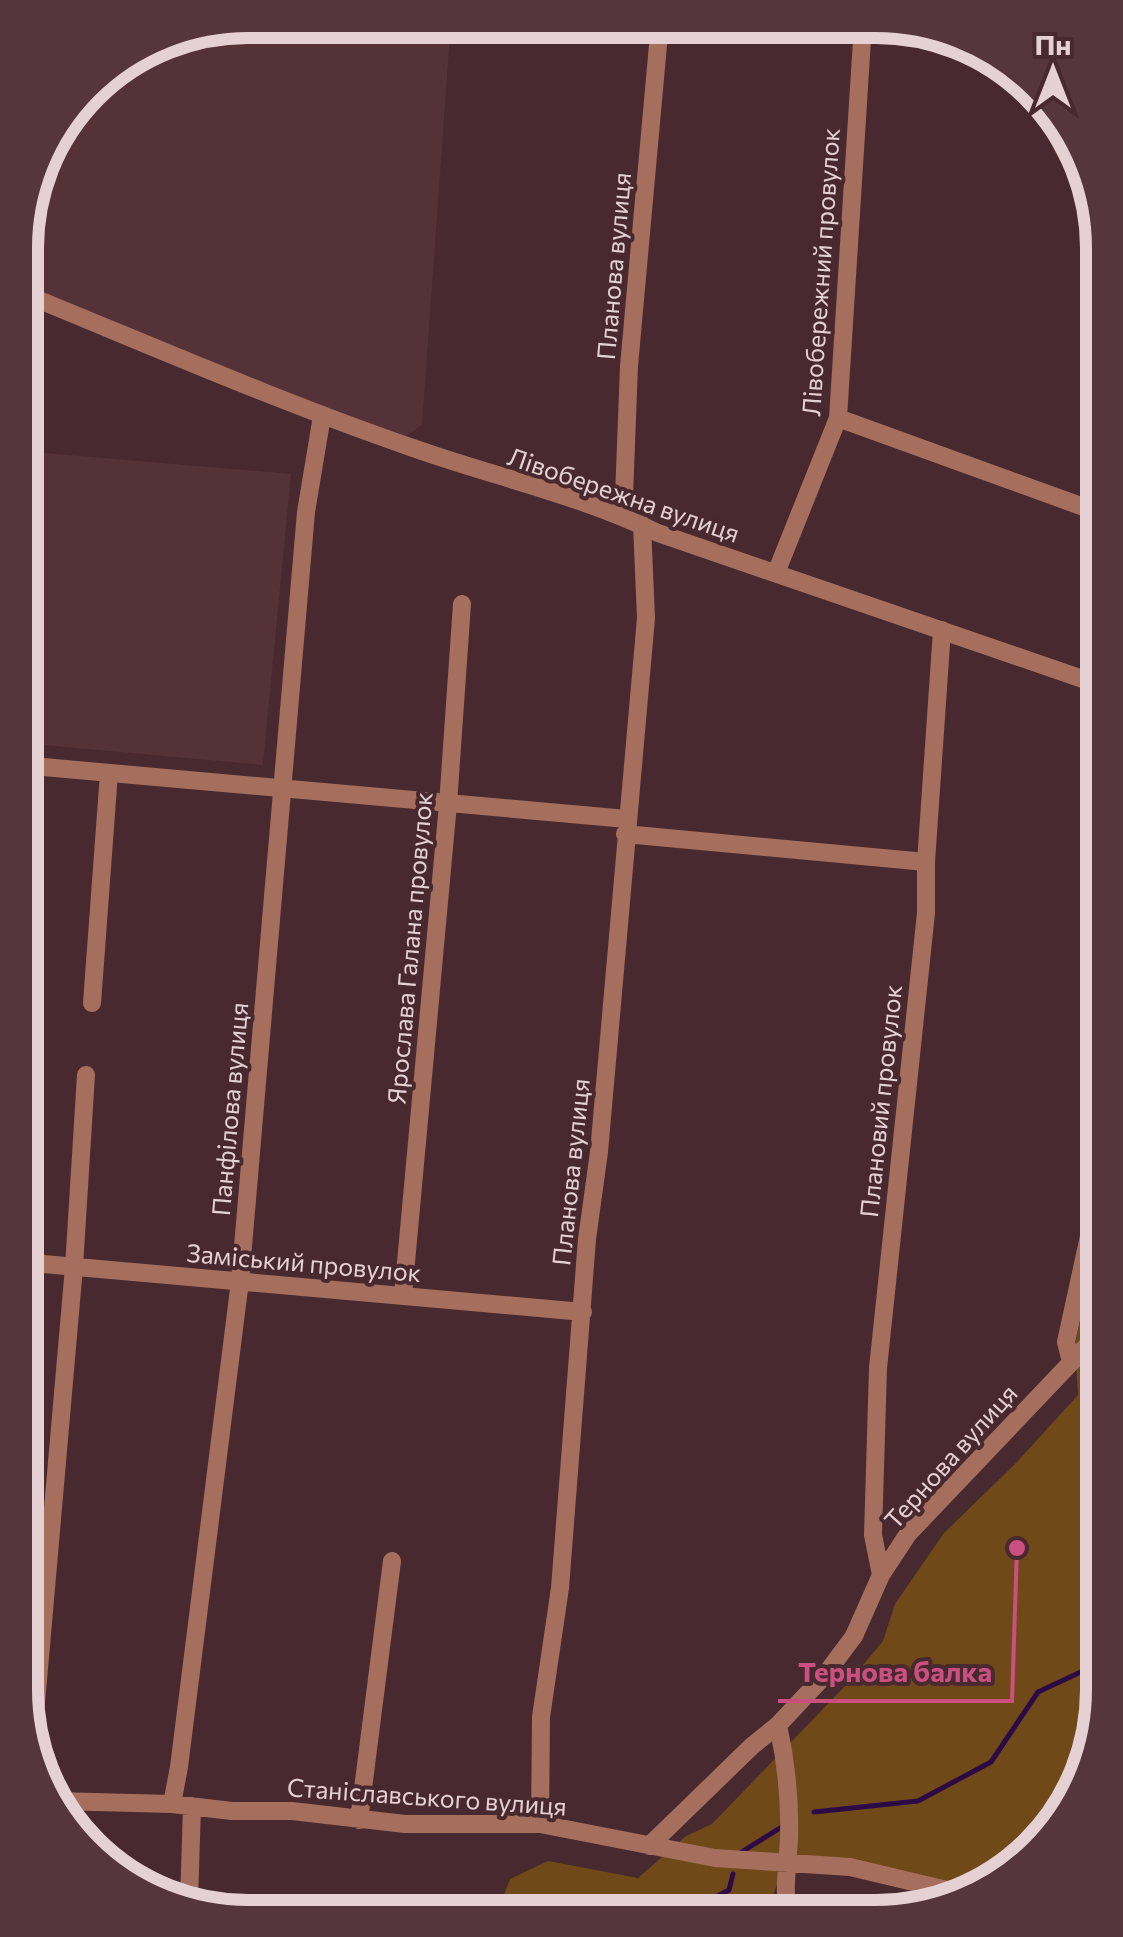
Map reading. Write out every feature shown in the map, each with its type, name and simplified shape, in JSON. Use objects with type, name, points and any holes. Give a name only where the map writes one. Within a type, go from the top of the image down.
[{"type":"street","name":"Планова вулиця","points":[[619,513],[624,496],[629,366],[659,38]]},
{"type":"street","name":"Лівобережний провулок","points":[[776,573],[838,418],[862,38]]},
{"type":"street","name":"Лівобережна вулиця","points":[[38,301],[322,416],[619,513],[776,573],[1086,680]]},
{"type":"street","name":"Панфілова вулиця","points":[[172,1804],[240,1281],[306,512],[322,416]]},
{"type":"street","points":[[838,418],[1086,508]]},
{"type":"street","name":"Планова вулиця","points":[[540,1824],[541,1717],[560,1588],[646,618],[642,525]]},
{"type":"street","name":"Ярослава Галана провулок","points":[[402,1295],[448,804],[462,604]]},
{"type":"street","name":"Плановий провулок","points":[[882,1575],[873,1535],[878,1368],[926,912],[942,630]]},
{"type":"street","points":[[38,767],[448,804],[926,862]]},
{"type":"street","points":[[92,1003],[108,773]]},
{"type":"street","points":[[38,1680],[74,1267],[86,1074]]},
{"type":"street","points":[[1071,1362],[1066,1342],[1085,1253]]},
{"type":"street","name":"Заміський провулок","points":[[38,1264],[583,1312]]},
{"type":"street","name":"Тернова вулиця","points":[[649,1846],[778,1725],[840,1657],[908,1534],[1085,1347]]},
{"type":"street","points":[[359,1820],[392,1561]]},
{"type":"street","points":[[778,1725],[788,1806],[788,1900]]},
{"type":"street","name":"Станіславського вулиця","points":[[70,1800],[172,1804],[232,1812],[292,1810],[427,1826],[540,1824],[716,1858],[850,1867],[939,1889]]},
{"type":"street","points":[[189,1891],[192,1806]]},
{"type":"shaded area","points":[[233,38],[450,38],[422,425],[403,438],[38,294],[39,220],[53,167],[81,120],[109,90],[154,59],[206,42]]},
{"type":"shaded area","points":[[38,452],[291,474],[263,765],[38,745]]},
{"type":"shaded area","points":[[1085,1294],[1085,1704],[1081,1731],[1064,1783],[1024,1838],[981,1871],[946,1887],[804,1859],[782,1871],[771,1900],[502,1900],[510,1879],[548,1861],[638,1878],[686,1836],[712,1824],[849,1682],[883,1641],[895,1604],[944,1533],[1078,1395],[1075,1345]]},
{"type":"waterway","points":[[814,1812],[918,1801],[991,1762],[1038,1692],[1085,1670]]},
{"type":"waterway","points":[[740,1853],[780,1828]]},
{"type":"waterway","points":[[711,1900],[729,1890],[733,1874]]},
{"type":"place","name":"Тернова балка","points":[[1017,1548]]}]
